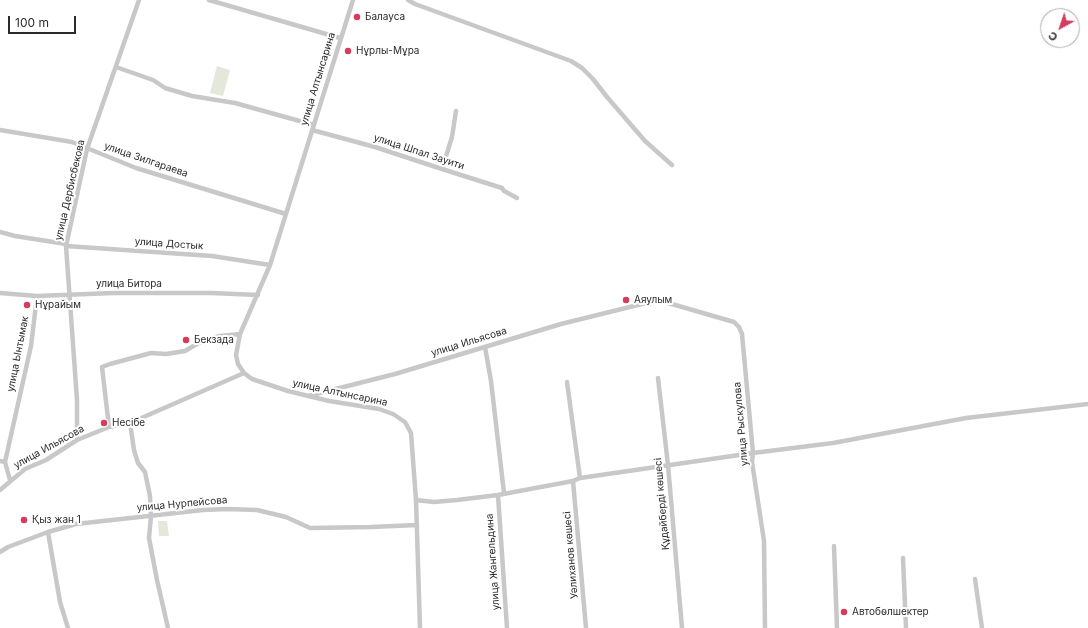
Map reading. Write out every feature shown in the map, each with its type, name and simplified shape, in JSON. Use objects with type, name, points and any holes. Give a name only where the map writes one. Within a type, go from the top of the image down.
[{"type":"street","name":"улица Дербисбекова","points":[[77,440],[77,400],[66,245],[87,149],[139,0]]},
{"type":"street","points":[[209,0],[340,38]]},
{"type":"street","name":"улица Алтынсарина","points":[[353,0],[270,265],[240,334],[236,355],[238,364],[244,373],[252,379],[307,396],[379,409],[393,414],[405,422],[411,433],[416,500],[420,628]]},
{"type":"street","points":[[408,0],[576,64],[593,79],[645,141],[672,165]]},
{"type":"street","name":"улица Шпал Зауити","points":[[116,67],[153,80],[165,88],[192,96],[235,103],[502,188],[504,191],[517,198]]},
{"type":"street","points":[[442,169],[452,137],[456,110]]},
{"type":"street","name":"улица Зилгараева","points":[[0,130],[72,142],[136,168],[286,214]]},
{"type":"street","name":"улица Достык","points":[[0,232],[14,236],[66,245],[212,256],[270,265]]},
{"type":"street","name":"улица Битора","points":[[0,293],[37,296],[114,292],[258,295]]},
{"type":"street","name":"улица Ынтымак","points":[[2,461],[31,346],[37,296]]},
{"type":"street","name":"улица Рыскулова","points":[[637,305],[658,300],[734,322],[739,327],[742,334],[753,452],[752,462],[764,541],[765,628]]},
{"type":"street","name":"улица Ильясова","points":[[307,396],[397,374],[561,324],[637,305]]},
{"type":"street","points":[[110,427],[102,367],[151,353],[166,354],[185,351],[202,341],[220,336],[240,334]]},
{"type":"street","points":[[485,347],[492,388],[504,493]]},
{"type":"street","name":"улица Ильясова","points":[[0,490],[24,469],[46,460],[77,440],[110,427],[130,423],[244,373]]},
{"type":"street","name":"Құдайберді көшесі","points":[[658,378],[668,465],[682,628]]},
{"type":"street","points":[[567,382],[580,478]]},
{"type":"street","points":[[416,500],[434,502],[498,495],[573,481],[580,478],[753,452],[833,443],[966,418],[1088,404]]},
{"type":"street","points":[[130,423],[134,450],[138,463],[146,472],[150,496],[151,516],[149,538],[168,628]]},
{"type":"street","points":[[2,461],[10,480]]},
{"type":"street","name":"Уәлиханов көшесі","points":[[573,481],[586,628]]},
{"type":"street","name":"улица Жангельдина","points":[[498,495],[506,628]]},
{"type":"street","name":"улица Нурпейсова","points":[[0,552],[8,547],[48,532],[76,524],[227,509],[257,510],[286,517],[310,528],[417,525]]},
{"type":"street","points":[[48,532],[60,602],[68,628]]},
{"type":"street","points":[[834,546],[837,628]]},
{"type":"street","points":[[903,558],[906,628]]},
{"type":"street","points":[[975,579],[982,628]]},
{"type":"shaded area","points":[[217,66],[230,70],[223,96],[210,93]]},
{"type":"shaded area","points":[[158,521],[167,521],[169,536],[159,536]]},
{"type":"place","name":"Балауса","points":[[357,17]]},
{"type":"place","name":"Нұрлы-Мұра","points":[[348,51]]},
{"type":"place","name":"Аяулым","points":[[626,300]]},
{"type":"place","name":"Нұрайым","points":[[27,305]]},
{"type":"place","name":"Бекзада","points":[[186,340]]},
{"type":"place","name":"Несібе","points":[[104,423]]},
{"type":"place","name":"Қыз жан 1","points":[[24,520]]},
{"type":"place","name":"Автобөлшектер","points":[[844,612]]}]
